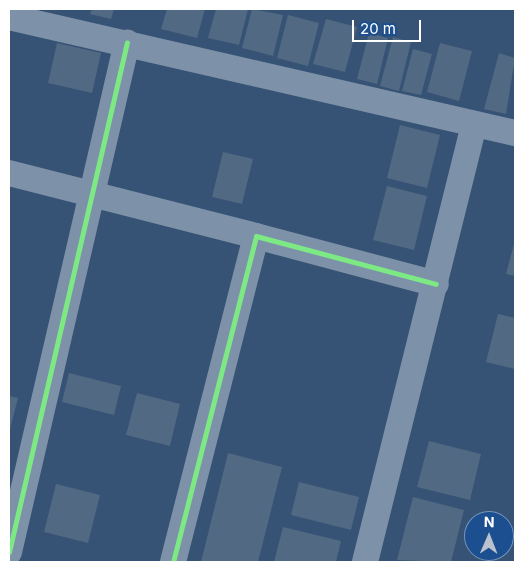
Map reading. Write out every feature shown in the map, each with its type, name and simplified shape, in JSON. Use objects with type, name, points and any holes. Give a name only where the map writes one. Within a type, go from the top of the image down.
[{"type":"street","points":[[9,17],[127,42],[515,133]]},
{"type":"street","points":[[9,552],[14,493],[92,194],[127,42]]},
{"type":"street","points":[[365,562],[436,284],[474,124]]},
{"type":"street","points":[[9,173],[436,284]]},
{"type":"street","points":[[173,562],[256,236]]},
{"type":"building","points":[[92,9],[114,9],[111,19],[90,14]]},
{"type":"building","points":[[167,9],[205,9],[197,38],[161,29]]},
{"type":"building","points":[[216,9],[248,9],[239,45],[208,38]]},
{"type":"building","points":[[252,9],[283,15],[273,56],[242,48]]},
{"type":"building","points":[[288,15],[319,23],[308,66],[277,58]]},
{"type":"building","points":[[326,19],[357,27],[345,72],[313,64]]},
{"type":"building","points":[[369,33],[388,38],[377,84],[357,79]]},
{"type":"building","points":[[393,37],[411,42],[399,91],[380,86]]},
{"type":"building","points":[[57,43],[101,53],[92,93],[48,83]]},
{"type":"building","points":[[440,43],[472,51],[459,101],[427,92]]},
{"type":"building","points":[[413,49],[432,54],[421,95],[402,91]]},
{"type":"building","points":[[499,53],[515,58],[506,114],[484,109]]},
{"type":"building","points":[[400,125],[440,135],[427,188],[387,178]]},
{"type":"building","points":[[223,152],[253,159],[242,204],[212,197]]},
{"type":"building","points":[[387,186],[427,196],[414,250],[373,240]]},
{"type":"building","points":[[515,240],[515,276],[506,274]]},
{"type":"building","points":[[498,314],[515,318],[515,369],[486,362]]},
{"type":"building","points":[[69,373],[121,386],[114,415],[62,402]]},
{"type":"building","points":[[137,393],[180,404],[170,446],[126,435]]},
{"type":"building","points":[[9,396],[18,398],[9,433]]},
{"type":"building","points":[[429,441],[481,454],[470,500],[417,487]]},
{"type":"building","points":[[228,453],[282,467],[258,562],[201,562]]},
{"type":"building","points":[[299,482],[359,497],[351,530],[291,515]]},
{"type":"building","points":[[56,484],[100,495],[88,543],[44,532]]},
{"type":"building","points":[[413,497],[464,510],[451,562],[397,560]]},
{"type":"building","points":[[283,527],[341,541],[336,562],[274,562]]},
{"type":"cycle path","points":[[9,552],[127,42]]},
{"type":"cycle path","points":[[173,562],[256,236],[436,284]]}]
